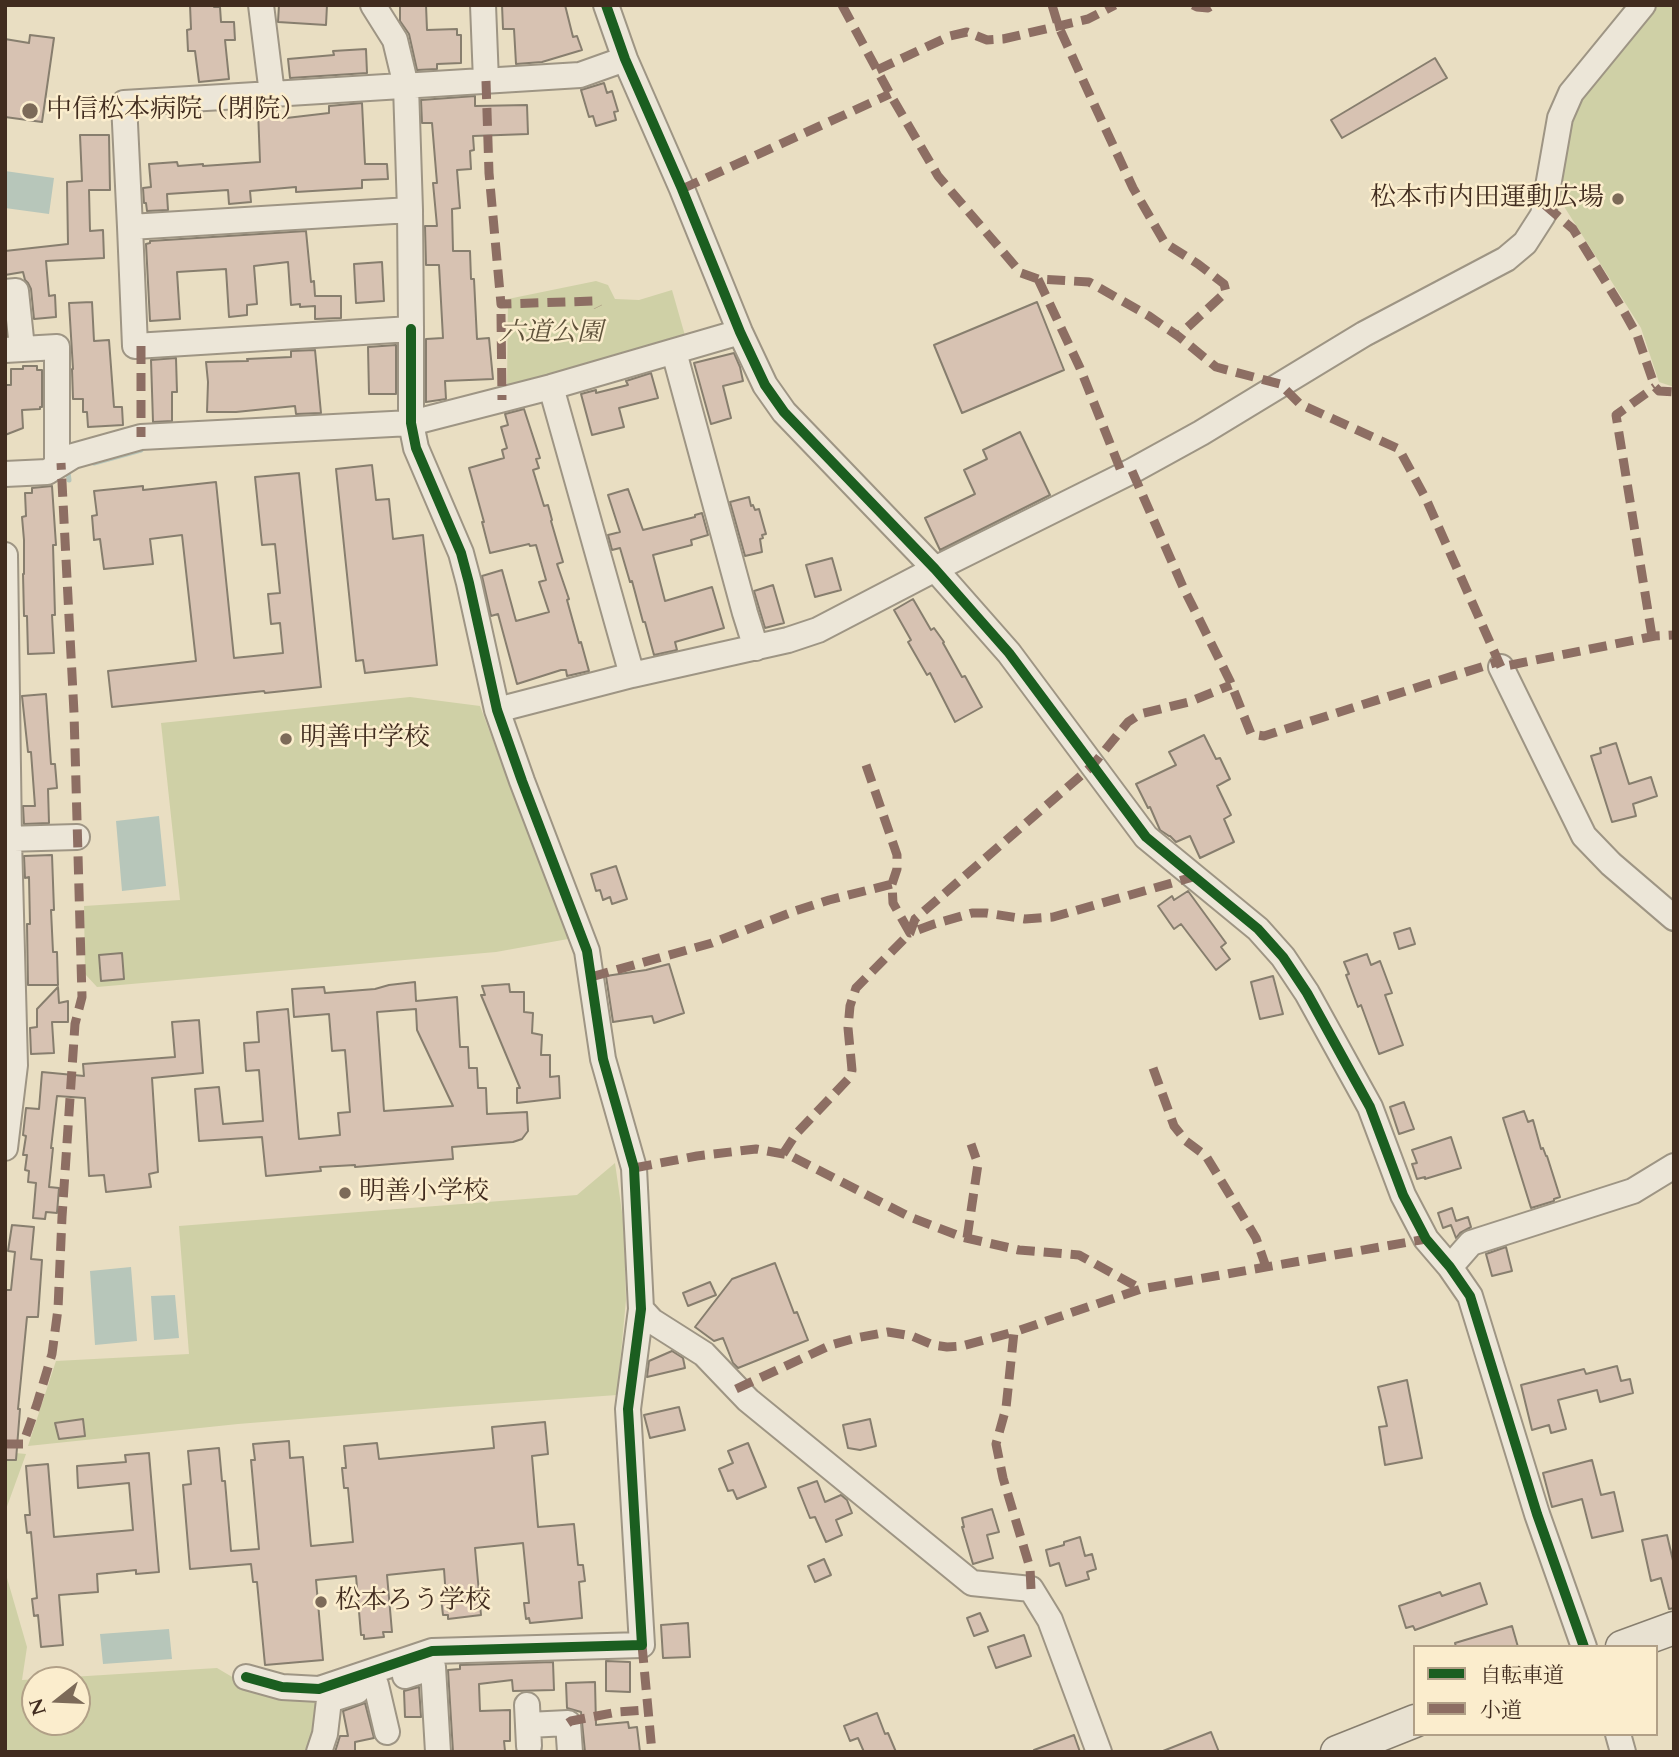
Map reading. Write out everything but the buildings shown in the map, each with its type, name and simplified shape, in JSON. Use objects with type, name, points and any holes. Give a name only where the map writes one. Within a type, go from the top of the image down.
[{"type":"main road","points":[[1627,1645],[1674,1628]]},
{"type":"main road","points":[[1338,1752],[1413,1722]]},
{"type":"street","points":[[261,5],[272,94]]},
{"type":"street","points":[[246,1677],[282,1687],[318,1689],[432,1651],[642,1645],[628,1409],[641,1309],[634,1168],[603,1059],[578,948],[497,710],[461,553],[416,448],[411,424],[410,210],[406,86],[395,40],[373,5]]},
{"type":"street","points":[[483,5],[486,81]]},
{"type":"street","points":[[606,5],[625,59],[740,332],[765,385],[784,412],[935,569],[1009,653],[1146,837],[1258,929],[1283,957],[1307,993],[1370,1107],[1403,1195],[1426,1239],[1470,1296],[1537,1514],[1583,1645]]},
{"type":"street","points":[[497,710],[632,675],[757,648],[818,630],[1132,471],[1201,433],[1364,334],[1506,260],[1525,243],[1543,215],[1560,118],[1571,93],[1643,5]]},
{"type":"street","points":[[411,329],[135,346],[124,103],[580,75],[625,59]]},
{"type":"street","points":[[130,228],[410,210]]},
{"type":"street","points":[[5,292],[16,291],[14,349],[57,346],[57,465]]},
{"type":"street","points":[[5,474],[47,472],[73,456],[85,458],[141,437],[411,424],[740,332]]},
{"type":"street","points":[[674,352],[741,600],[757,648]]},
{"type":"street","points":[[551,387],[632,675]]},
{"type":"street","points":[[5,555],[7,839],[15,1065],[5,1148]]},
{"type":"street","points":[[1501,667],[1584,836],[1611,864],[1674,918]]},
{"type":"street","points":[[7,839],[77,837]]},
{"type":"street","points":[[1450,1267],[1471,1243],[1633,1191],[1674,1166]]},
{"type":"street","points":[[641,1309],[652,1321],[704,1354],[748,1400],[972,1584],[1031,1589],[1051,1620],[1099,1752]]},
{"type":"street","points":[[319,1752],[325,1734],[329,1700],[433,1667],[438,1752]]},
{"type":"street","points":[[376,1685],[387,1731]]},
{"type":"street","points":[[528,1725],[568,1723],[570,1752]]},
{"type":"green space","name":"松本市内田運動広場","points":[[1653,5],[1674,5],[1674,387],[1659,382],[1641,328],[1565,208],[1558,190],[1566,129],[1580,95]]},
{"type":"green space","name":"六道公園","points":[[596,281],[608,285],[615,299],[639,300],[672,290],[686,339],[507,387],[508,299]]},
{"type":"green space","points":[[410,697],[480,706],[568,939],[496,952],[97,987],[85,974],[84,906],[180,900],[161,723]]},
{"type":"green space","points":[[615,1163],[624,1226],[626,1300],[617,1395],[238,1424],[28,1446],[56,1361],[189,1354],[179,1226],[577,1195]]},
{"type":"green space","points":[[5,1452],[26,1454],[5,1512]]},
{"type":"green space","points":[[5,1571],[27,1647],[24,1666],[21,1666],[21,1736],[91,1736],[91,1676],[217,1668],[239,1681],[323,1696],[312,1752],[5,1752]]},
{"type":"shaded area","points":[[5,171],[54,178],[49,214],[5,208]]},
{"type":"shaded area","points":[[159,816],[166,886],[122,891],[116,821]]},
{"type":"shaded area","points":[[131,1267],[137,1341],[95,1345],[90,1271]]},
{"type":"shaded area","points":[[175,1295],[179,1338],[154,1340],[151,1296]]},
{"type":"shaded area","points":[[169,1629],[172,1659],[103,1664],[100,1634]]},
{"type":"waterway","points":[[94,463],[141,450]]},
{"type":"waterway","points":[[69,480],[68,472],[71,468]]},
{"type":"marked path","points":[[842,5],[938,176],[1021,273],[1038,279],[1089,282],[1149,316],[1216,367],[1280,384],[1300,404],[1399,449],[1426,499],[1501,667],[1655,636],[1674,635]]},
{"type":"marked path","points":[[1052,5],[1058,25],[1133,188],[1165,243],[1224,284],[1226,292],[1178,336]]},
{"type":"marked path","points":[[877,70],[950,36],[967,32],[987,40],[1003,39],[1088,19],[1115,5]]},
{"type":"marked path","points":[[1193,5],[1208,8],[1213,5]]},
{"type":"marked path","points":[[486,81],[489,173],[501,304],[595,301],[598,307]]},
{"type":"marked path","points":[[682,189],[890,94]]},
{"type":"marked path","points":[[1545,205],[1573,229],[1623,310],[1637,335],[1655,387],[1659,391],[1674,392]]},
{"type":"marked path","points":[[1038,279],[1080,368],[1123,476]]},
{"type":"marked path","points":[[501,314],[502,400]]},
{"type":"marked path","points":[[141,346],[141,437]]},
{"type":"marked path","points":[[1652,636],[1616,415],[1655,387]]},
{"type":"marked path","points":[[5,1444],[23,1444],[52,1354],[58,1309],[75,1024],[82,997],[74,713],[61,463]]},
{"type":"marked path","points":[[1132,471],[1183,587],[1230,681],[1251,734],[1264,736],[1497,662]]},
{"type":"marked path","points":[[783,1154],[796,1134],[851,1076],[848,1028],[850,1006],[856,988],[910,933],[915,919],[1092,766],[1128,722],[1140,714],[1189,702],[1231,685]]},
{"type":"marked path","points":[[866,765],[897,855],[897,869],[892,884]]},
{"type":"marked path","points":[[591,977],[712,943],[829,900],[892,884],[893,903],[910,933],[972,913],[1025,919],[1053,917],[1193,877]]},
{"type":"marked path","points":[[1153,1068],[1174,1126],[1186,1141],[1206,1156],[1256,1238],[1266,1267]]},
{"type":"marked path","points":[[967,1238],[978,1164],[971,1144]]},
{"type":"marked path","points":[[634,1168],[697,1156],[756,1149],[789,1155],[910,1217],[962,1237],[1019,1250],[1079,1255],[1141,1289]]},
{"type":"marked path","points":[[1031,1589],[1030,1568],[1003,1478],[996,1444],[1006,1408],[1014,1332],[1141,1289],[1426,1239]]},
{"type":"marked path","points":[[736,1389],[831,1345],[856,1338],[888,1332],[947,1347],[962,1346],[1014,1332]]},
{"type":"marked path","points":[[642,1645],[652,1752]]},
{"type":"marked path","points":[[568,1723],[617,1712],[648,1710]]},
{"type":"cycle path","points":[[606,5],[625,59],[740,332],[765,385],[784,412],[935,569],[1009,653],[1146,837],[1258,929],[1283,957],[1307,993],[1370,1107],[1403,1195],[1426,1239],[1470,1296],[1537,1514],[1583,1645]]},
{"type":"cycle path","points":[[246,1677],[282,1687],[319,1689],[432,1651],[642,1645],[628,1409],[641,1309],[634,1168],[603,1059],[587,951],[497,710],[461,553],[416,448],[411,423],[411,329]]},
{"type":"place","name":"中信松本病院（閉院）","points":[[30,111]]},
{"type":"place","name":"松本市内田運動広場","points":[[1618,199]]},
{"type":"place","name":"明善中学校","points":[[286,739]]},
{"type":"place","name":"明善小学校","points":[[345,1193]]},
{"type":"place","name":"松本ろう学校","points":[[321,1602]]}]
